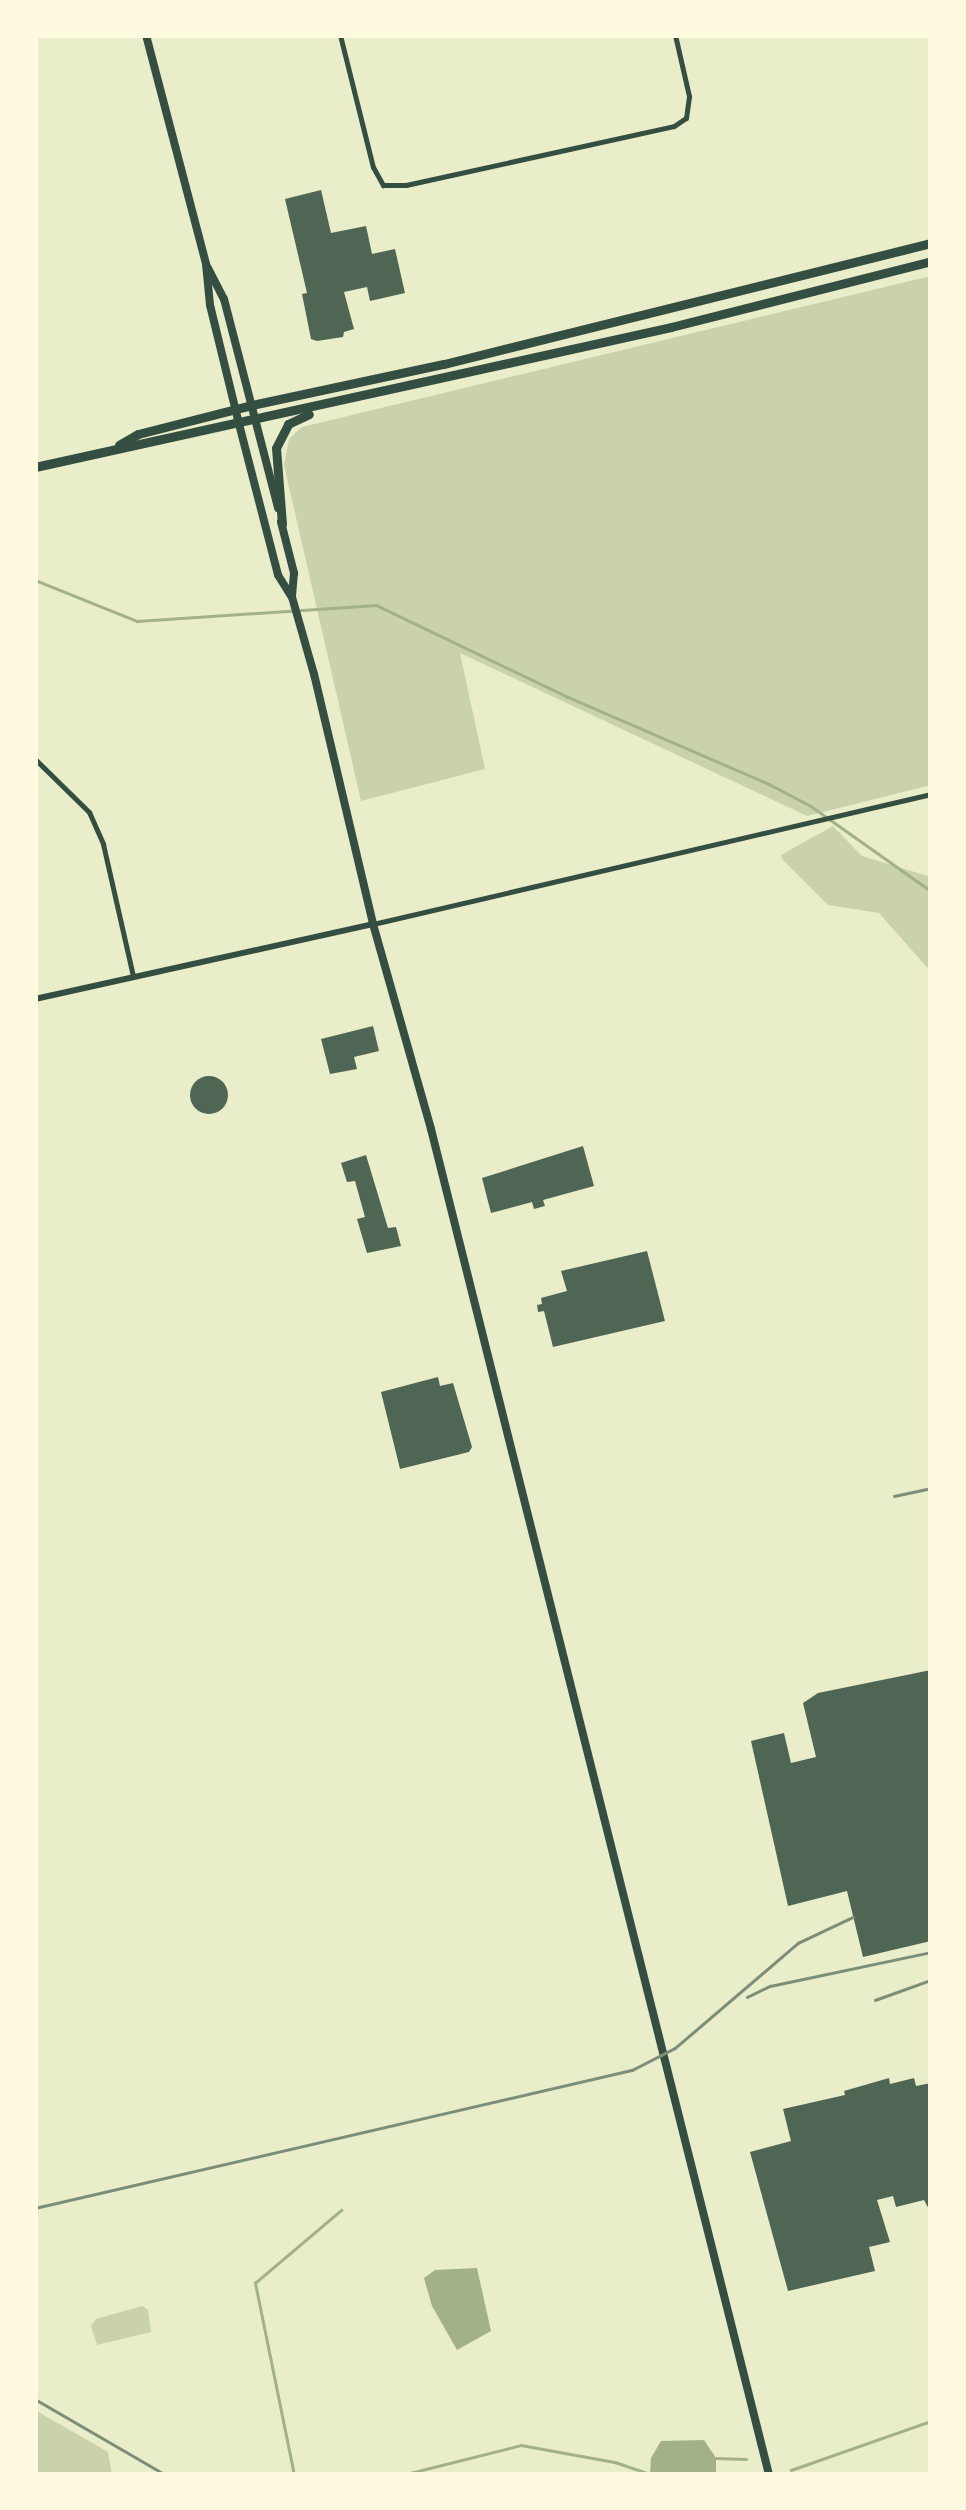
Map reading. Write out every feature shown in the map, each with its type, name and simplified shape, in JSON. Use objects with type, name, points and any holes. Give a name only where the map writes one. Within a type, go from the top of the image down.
[{"type":"highway","points":[[118,446],[138,434],[252,405],[444,364],[931,243]]},
{"type":"highway","points":[[35,468],[118,446],[255,422],[671,327],[931,261]]},
{"type":"highway","points":[[282,524],[276,448],[288,424],[326,406]]},
{"type":"main road","points":[[146,35],[206,264],[210,304],[239,424],[278,575],[292,597],[373,924],[431,1129],[769,2475]]},
{"type":"main road","points":[[206,264],[224,300],[252,405],[294,573],[292,597]]},
{"type":"street","points":[[340,35],[373,167],[383,185],[406,185],[674,126],[686,118],[689,96],[675,35]]},
{"type":"street","points":[[35,760],[89,812],[103,844],[133,976]]},
{"type":"street","points":[[35,999],[931,794]]},
{"type":"shaded area","points":[[931,276],[931,785],[807,816],[460,653],[485,769],[361,801],[284,465],[289,439],[302,427]]},
{"type":"shaded area","points":[[833,826],[862,856],[931,877],[931,972],[879,913],[828,905],[783,860],[781,855]]},
{"type":"shaded area","points":[[477,2268],[491,2331],[457,2350],[432,2306],[424,2278],[435,2270]]},
{"type":"shaded area","points":[[142,2306],[148,2310],[151,2332],[97,2345],[91,2326],[96,2319]]},
{"type":"shaded area","points":[[35,2410],[108,2452],[112,2475],[35,2475]]},
{"type":"shaded area","points":[[704,2440],[716,2458],[716,2475],[650,2474],[651,2458],[661,2441]]},
{"type":"building","points":[[321,190],[331,233],[366,226],[372,254],[395,249],[405,293],[370,301],[367,287],[344,292],[354,329],[344,332],[343,337],[317,341],[311,339],[302,294],[307,293],[285,199]]},
{"type":"building","points":[[373,1026],[379,1051],[354,1057],[357,1069],[330,1074],[321,1039]]},
{"type":"building","points":[[209,1076],[222,1082],[228,1095],[222,1108],[209,1114],[196,1108],[190,1095],[196,1082]]},
{"type":"building","points":[[583,1146],[594,1186],[543,1200],[545,1206],[534,1209],[532,1202],[491,1213],[482,1178]]},
{"type":"building","points":[[366,1155],[388,1228],[396,1227],[401,1246],[367,1253],[357,1219],[365,1217],[355,1181],[347,1182],[341,1163]]},
{"type":"building","points":[[647,1251],[665,1321],[553,1347],[544,1311],[538,1312],[537,1305],[542,1304],[541,1298],[567,1291],[561,1271]]},
{"type":"building","points":[[438,1377],[440,1386],[453,1383],[472,1447],[469,1452],[400,1469],[381,1392]]},
{"type":"building","points":[[931,1670],[931,1941],[863,1957],[847,1891],[788,1906],[751,1741],[784,1733],[791,1763],[816,1757],[803,1703],[818,1693]]},
{"type":"building","points":[[889,2078],[890,2084],[914,2078],[916,2086],[931,2083],[931,2213],[924,2200],[896,2207],[893,2196],[877,2200],[890,2242],[869,2247],[875,2271],[788,2291],[750,2152],[791,2141],[783,2109],[845,2095],[844,2091]]},
{"type":"waterway","points":[[35,580],[137,621],[376,605],[568,697],[769,784],[811,806],[931,891]]},
{"type":"waterway","points":[[294,2475],[255,2283],[341,2210]]},
{"type":"waterway","points":[[791,2470],[931,2421]]},
{"type":"waterway","points":[[402,2475],[521,2445],[615,2462],[650,2474]]},
{"type":"waterway","points":[[716,2458],[746,2459]]},
{"type":"railway","points":[[894,1496],[931,1488]]},
{"type":"railway","points":[[35,2208],[632,2070],[675,2048],[798,1943],[853,1917]]},
{"type":"railway","points":[[747,1997],[770,1986],[931,1952]]},
{"type":"railway","points":[[875,2000],[931,1980]]},
{"type":"railway","points":[[35,2399],[166,2475]]}]
